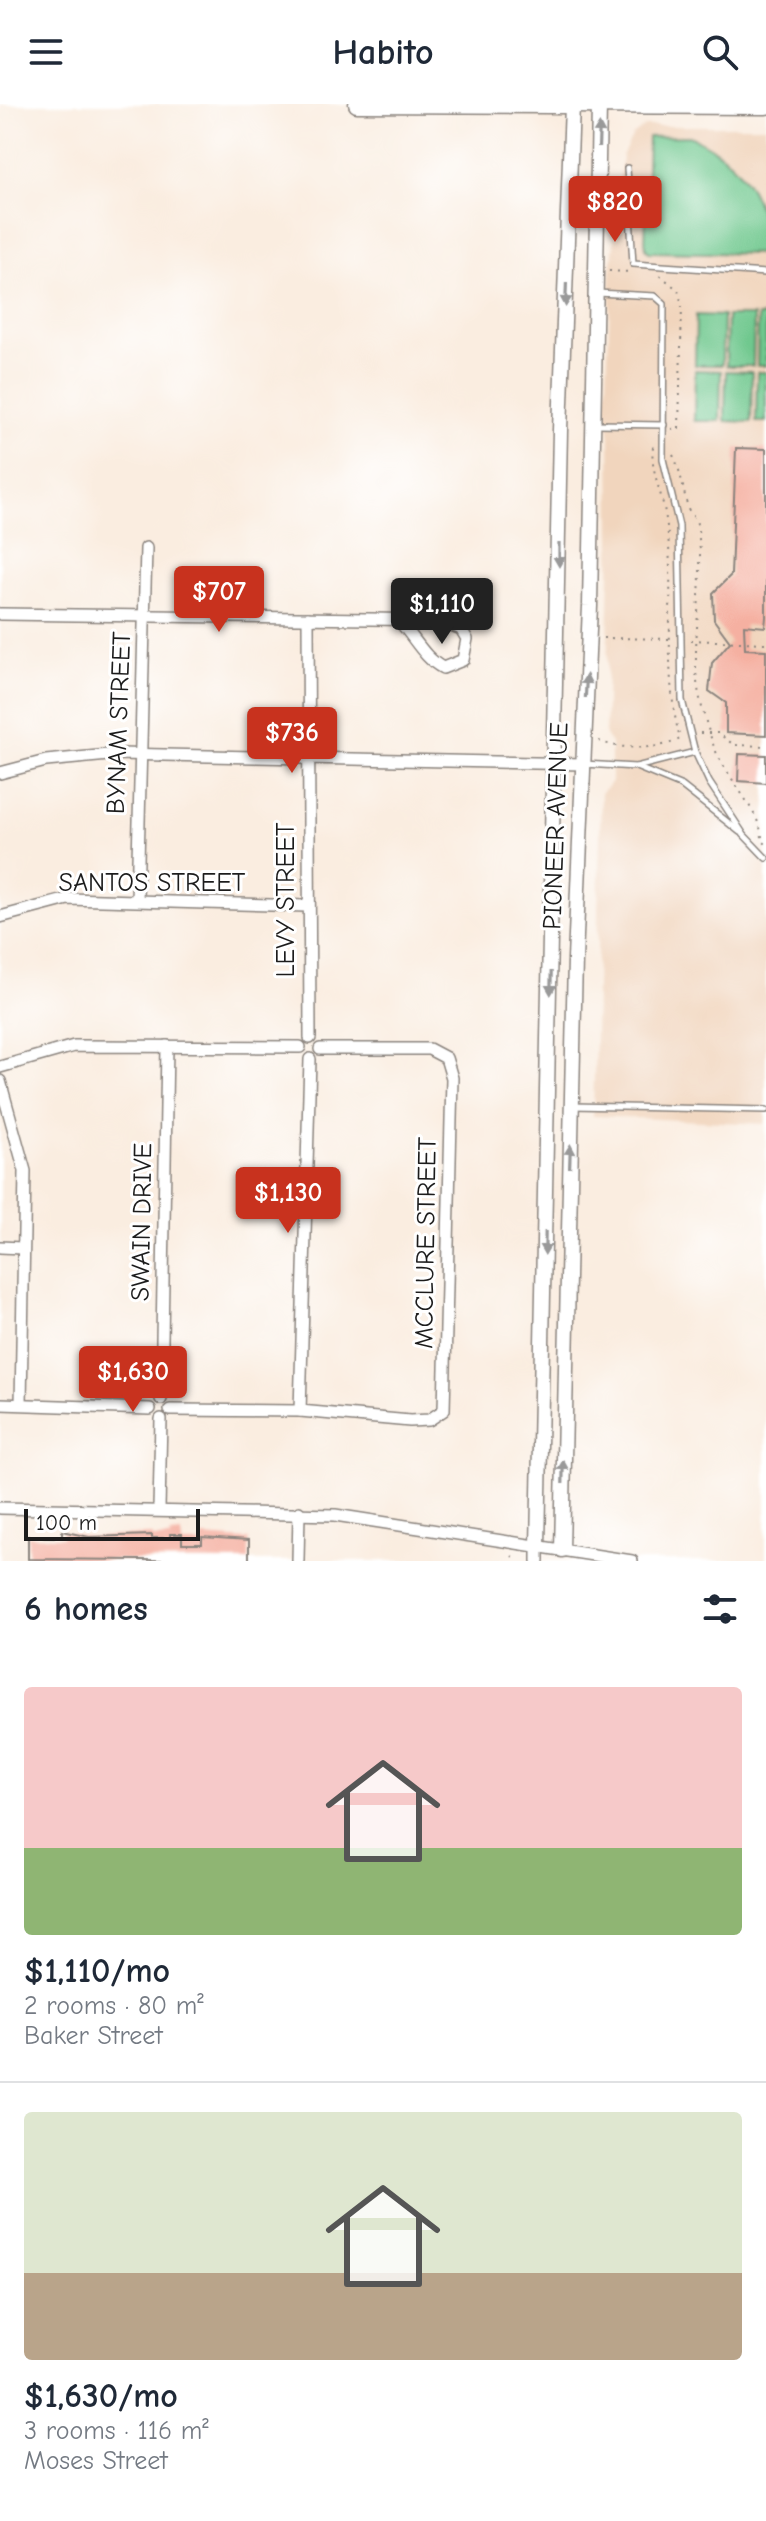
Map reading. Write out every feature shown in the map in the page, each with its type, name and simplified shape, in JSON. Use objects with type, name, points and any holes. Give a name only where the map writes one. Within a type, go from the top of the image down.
[{"type":"main road","points":[[357,104],[766,106]]},
{"type":"street","name":"PIONEER AVENUE","points":[[538,1554],[560,430],[572,105]]},
{"type":"street","name":"PIONEER AVENUE","points":[[562,1556],[572,1106],[590,606],[599,105]]},
{"type":"street","name":"BYNAM STREET","points":[[137,900],[146,548]]},
{"type":"street","points":[[0,614],[397,619],[439,620],[461,629],[467,639],[463,660],[443,668],[433,663],[414,635],[397,619]]},
{"type":"street","name":"LEVY STREET","points":[[308,618],[306,906],[310,1038]]},
{"type":"street","points":[[0,773],[46,761],[139,754],[583,764]]},
{"type":"street","name":"SANTOS STREET","points":[[0,917],[68,899],[306,906]]},
{"type":"street","points":[[550,1022],[558,1033],[557,1099],[572,1106]]},
{"type":"street","points":[[0,1067],[74,1046],[300,1047],[310,1038],[318,1042],[320,1049],[310,1059],[300,1411],[166,1415],[150,1409],[0,1404]]},
{"type":"street","name":"SWAIN DRIVE","points":[[161,1399],[167,1046]]},
{"type":"street","points":[[300,1047],[302,1054],[310,1059]]},
{"type":"street","name":"MCCLURE STREET","points":[[300,1411],[410,1421],[429,1420],[444,1410],[452,1078],[446,1058],[429,1049],[320,1049]]},
{"type":"street","points":[[0,1081],[18,1134],[25,1171],[21,1404]]},
{"type":"street","points":[[0,1247],[22,1248]]},
{"type":"street","points":[[150,1409],[161,1399],[169,1404],[159,1509]]},
{"type":"street","points":[[0,1508],[299,1512],[355,1517],[538,1554],[632,1561]]},
{"type":"street","points":[[298,1561],[299,1512]]},
{"type":"lane","points":[[627,168],[633,264],[766,273]]},
{"type":"lane","points":[[594,293],[655,296],[663,302],[663,459],[679,526],[679,680],[695,752],[721,803],[744,835]]},
{"type":"lane","points":[[591,424],[664,425]]},
{"type":"lane","points":[[583,764],[636,767],[695,752]]},
{"type":"lane","points":[[636,767],[682,786],[744,835],[766,858]]},
{"type":"lane","points":[[572,1106],[766,1110]]},
{"type":"path","points":[[679,428],[672,429],[672,443],[689,511],[697,519],[696,668],[710,731],[727,776],[763,824],[762,840],[766,844]]},
{"type":"path","points":[[672,443],[653,442],[653,463],[662,498],[669,554],[668,675],[680,739]]},
{"type":"path","points":[[599,741],[608,745],[661,745],[710,731],[734,745],[766,746]]},
{"type":"path","points":[[512,1556],[517,1561]]},
{"type":"shaded area","points":[[645,126],[766,126],[766,1124],[593,1116],[601,793],[611,783],[611,743],[605,736],[611,540],[610,437],[606,410],[611,274],[622,156],[633,135]]},
{"type":"green space","points":[[689,136],[723,156],[746,182],[761,215],[765,254],[649,252],[645,248],[648,137]]},
{"type":"green space","points":[[696,315],[723,316],[722,365],[695,365]]},
{"type":"green space","points":[[727,316],[754,316],[753,366],[726,366]]},
{"type":"green space","points":[[758,316],[766,316],[766,366],[757,366]]},
{"type":"green space","points":[[695,370],[721,371],[720,421],[694,421]]},
{"type":"green space","points":[[726,371],[752,372],[751,422],[725,421]]},
{"type":"green space","points":[[757,372],[766,372],[766,422],[756,422]]},
{"type":"building","points":[[736,448],[766,449],[765,627],[744,625],[745,649],[766,650],[766,735],[726,733],[726,703],[709,691],[712,663],[730,642],[714,620],[713,593],[731,575]]},
{"type":"building","points":[[739,754],[766,755],[766,783],[738,781]]},
{"type":"building","points":[[62,1531],[89,1537],[152,1535],[152,1538],[170,1538],[170,1534],[182,1534],[182,1544],[202,1544],[202,1537],[249,1540],[249,1561],[28,1559],[28,1536],[62,1537]]}]
